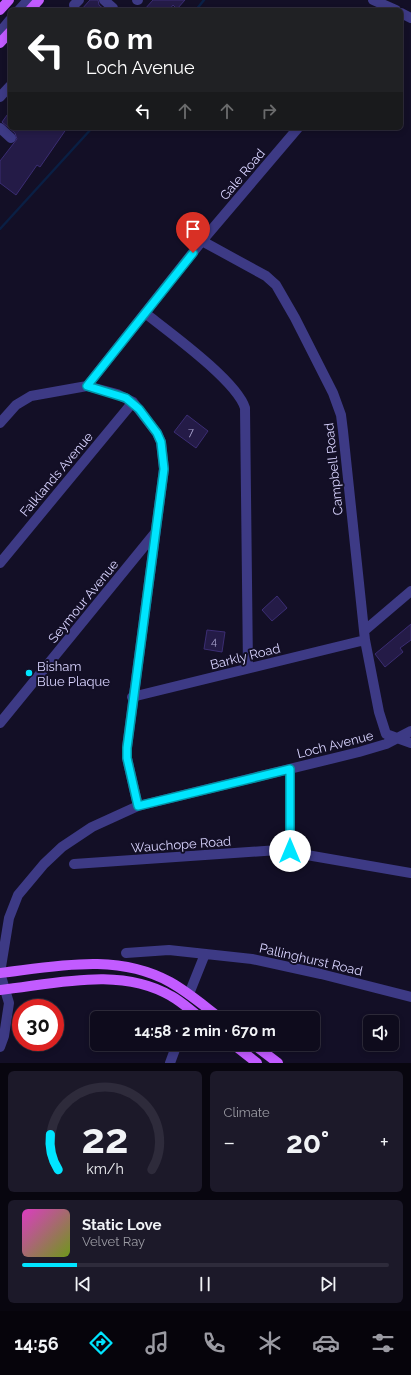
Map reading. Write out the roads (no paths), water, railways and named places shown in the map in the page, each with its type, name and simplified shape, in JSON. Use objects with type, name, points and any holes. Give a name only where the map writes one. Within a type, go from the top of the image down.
[{"type":"main road","points":[[0,10],[9,0]]},
{"type":"main road","points":[[32,8],[38,0]]},
{"type":"main road","points":[[0,44],[8,34]]},
{"type":"main road","points":[[0,973],[73,964],[116,964],[153,974],[170,982],[211,1011]]},
{"type":"main road","points":[[3,989],[70,981],[126,981],[155,988],[171,996],[184,1011]]},
{"type":"main road","points":[[242,1051],[257,1063]]},
{"type":"main road","points":[[262,1051],[278,1063]]},
{"type":"street","points":[[21,8],[28,0]]},
{"type":"street","points":[[104,0],[113,8]]},
{"type":"street","points":[[373,0],[395,8]]},
{"type":"street","points":[[0,32],[8,22]]},
{"type":"street","points":[[0,97],[8,88]]},
{"type":"street","points":[[0,128],[11,138]]},
{"type":"street","name":"Gale Road","points":[[87,386],[202,241],[296,130]]},
{"type":"street","name":"Campbell Road","points":[[202,241],[266,276],[276,285],[292,312],[338,405],[343,431],[365,636],[378,712],[384,731],[390,736],[399,739]]},
{"type":"street","points":[[145,313],[220,375],[240,398],[245,408],[248,668]]},
{"type":"street","points":[[0,423],[16,405],[27,398],[87,386],[117,394],[133,402],[157,433],[164,454],[164,469],[132,698],[127,758],[138,806]]},
{"type":"street","name":"Falklands Avenue","points":[[0,563],[133,402]]},
{"type":"street","name":"Seymour Avenue","points":[[0,723],[155,532]]},
{"type":"street","name":"Barkly Road","points":[[132,698],[365,636],[411,591]]},
{"type":"street","name":"Loch Avenue","points":[[0,973],[9,918],[18,895],[44,864],[71,840],[92,827],[138,806],[359,752],[399,739],[411,731]]},
{"type":"street","points":[[399,739],[411,743]]},
{"type":"street","points":[[290,769],[290,851]]},
{"type":"street","name":"Wauchope Road","points":[[74,864],[278,850],[411,873]]},
{"type":"street","name":"Pallinghurst Road","points":[[126,953],[168,950],[277,964],[411,997]]},
{"type":"street","points":[[189,994],[205,954]]},
{"type":"street","points":[[0,973],[3,989],[9,1003],[8,1019],[0,1048]]},
{"type":"street","points":[[170,1063],[174,1051]]},
{"type":"waterway","points":[[198,8],[204,0]]},
{"type":"waterway","points":[[0,229],[90,130]]},
{"type":"place","name":"Bisham Blue Plaque","points":[[29,673]]}]
